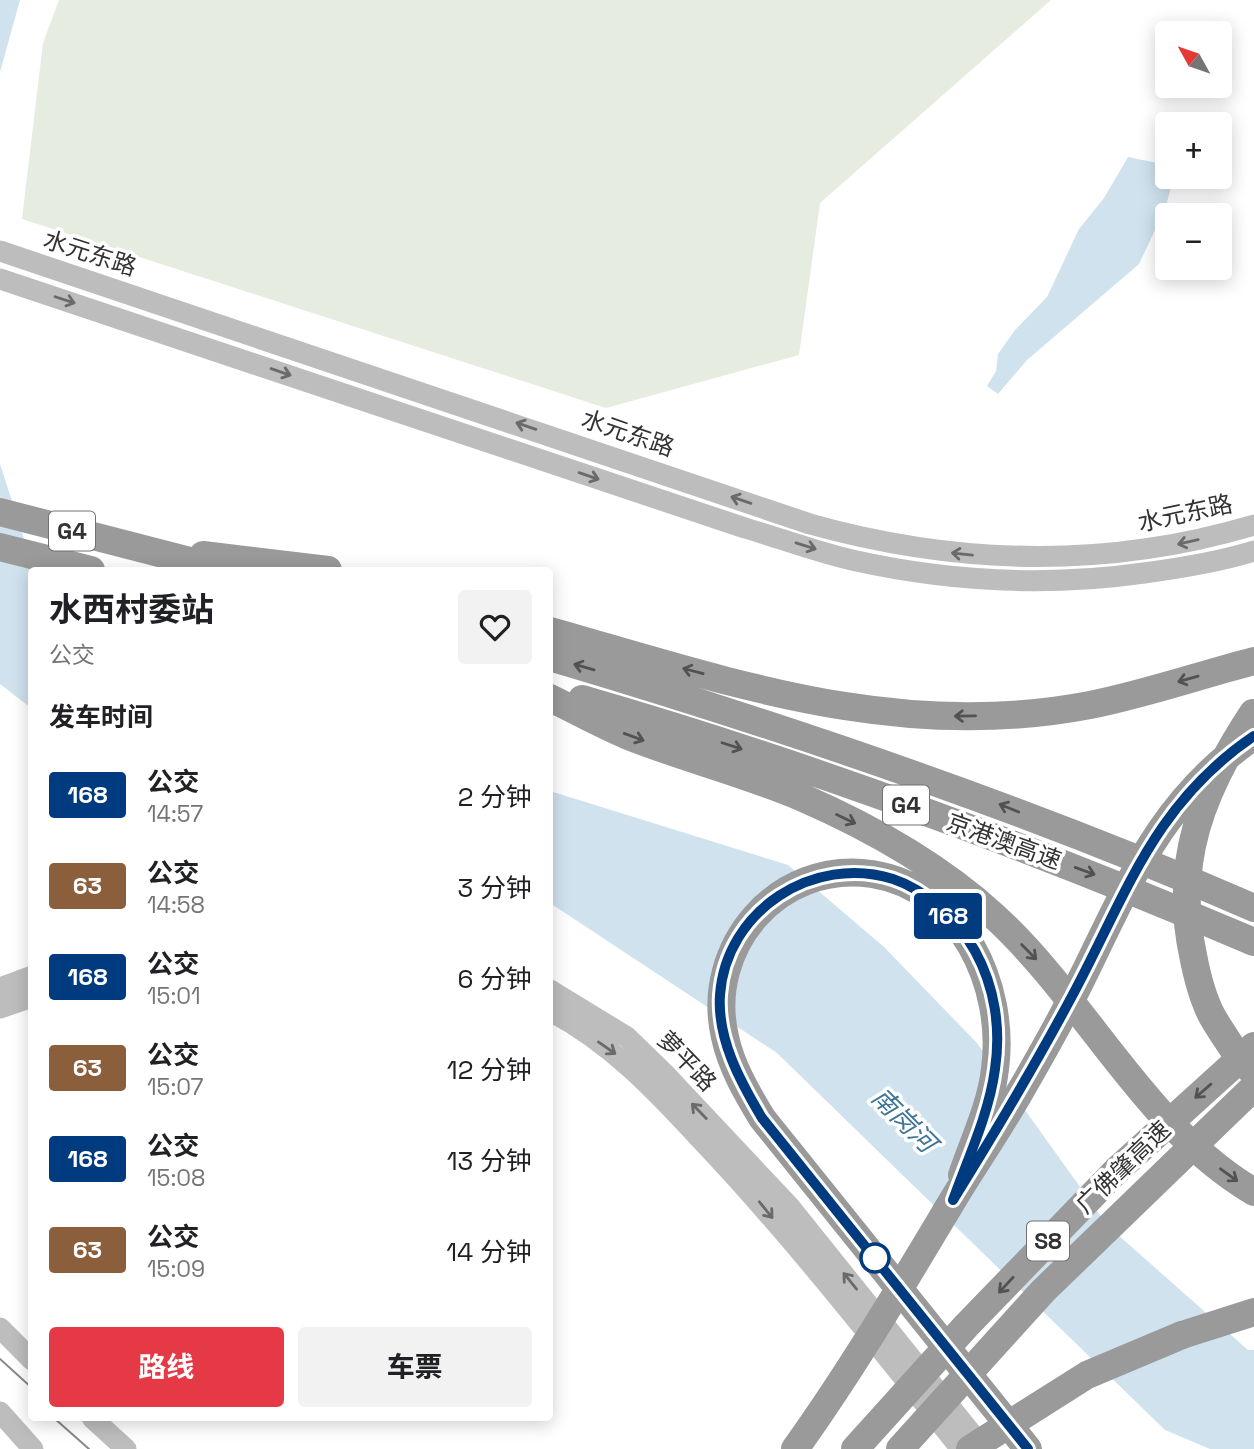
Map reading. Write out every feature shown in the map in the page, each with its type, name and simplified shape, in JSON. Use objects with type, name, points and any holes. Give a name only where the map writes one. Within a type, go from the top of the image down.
[{"type":"highway","name":"G4","points":[[0,512],[213,567]]},
{"type":"highway","name":"G4","points":[[0,547],[79,567]]},
{"type":"highway","points":[[144,549],[302,567]]},
{"type":"highway","points":[[553,632],[796,700],[903,715],[1004,715],[1090,705],[1254,661]]},
{"type":"highway","name":"京港澳高速","points":[[553,658],[827,743],[981,797],[1254,908]]},
{"type":"highway","name":"京港澳高速","points":[[553,691],[771,758],[896,801],[1104,879],[1254,942]]},
{"type":"highway","points":[[553,699],[625,734],[799,797],[880,835],[943,876],[993,916],[1041,964],[1143,1093],[1190,1142],[1221,1170],[1254,1192]]},
{"type":"highway","points":[[1249,1059],[1212,1015],[1198,981],[1189,934],[1185,890],[1191,847],[1204,800],[1226,753],[1254,721]]},
{"type":"highway","points":[[795,1449],[926,1248],[1020,1092],[1154,837],[1195,784],[1254,721]]},
{"type":"highway","points":[[953,1200],[990,1096],[996,1068],[996,1015],[992,991],[968,940],[954,922],[918,891],[894,880],[870,874],[841,873],[807,880],[782,893],[751,919],[733,949],[724,970],[720,995],[725,1039],[745,1090],[762,1118],[1028,1449]]},
{"type":"highway","name":"广佛肇高速","points":[[855,1449],[966,1326],[1116,1171],[1249,1059]]},
{"type":"highway","name":"广佛肇高速","points":[[900,1449],[1043,1291],[1254,1087]]},
{"type":"highway","points":[[970,1449],[1087,1375],[1131,1354],[1254,1312]]},
{"type":"main road","name":"水元东路","points":[[0,251],[810,524],[882,543],[984,556],[1088,556],[1181,544],[1254,525]]},
{"type":"main road","name":"水元东路","points":[[0,279],[744,528],[850,560],[939,576],[1043,582],[1098,580],[1179,568],[1254,551]]},
{"type":"main road","points":[[0,988],[28,978]]},
{"type":"main road","name":"萝平路","points":[[553,992],[627,1037],[664,1073],[790,1207],[984,1449]]},
{"type":"main road","points":[[0,1008],[28,998]]},
{"type":"main road","name":"萝平路","points":[[553,1013],[626,1062],[739,1177],[961,1449]]},
{"type":"main road","points":[[0,1328],[28,1356]]},
{"type":"main road","points":[[0,1412],[33,1449]]},
{"type":"main road","points":[[95,1421],[126,1449]]},
{"type":"shaded area","points":[[59,0],[1051,0],[820,203],[799,355],[606,408],[22,219],[43,43]]},
{"type":"water","points":[[0,0],[20,0],[0,72]]},
{"type":"water","points":[[1128,157],[1155,163],[1155,189],[1171,189],[1167,203],[1155,203],[1155,230],[1139,264],[1027,360],[998,394],[987,386],[996,371],[998,354],[1015,330],[1047,297],[1079,229],[1104,198]]},
{"type":"water","points":[[0,464],[33,567],[28,567],[28,706],[0,684]]},
{"type":"water","name":"南岗河","points":[[553,792],[788,865],[884,947],[977,1043],[1108,1226],[1248,1350],[1254,1350],[1254,1449],[1210,1449],[1165,1430],[777,1053],[553,905]]},
{"type":"tram line","points":[[0,1359],[28,1384]]},
{"type":"tram line","points":[[57,1421],[89,1449]]},
{"type":"bus line","name":"168","points":[[1028,1449],[762,1118],[745,1090],[725,1039],[720,995],[724,970],[737,939],[751,919],[782,893],[807,880],[841,873],[870,874],[894,880],[918,891],[954,922],[983,966],[992,991],[997,1040],[996,1068],[990,1096],[953,1200],[1020,1092],[1154,837],[1195,784],[1216,762],[1254,736]]}]
